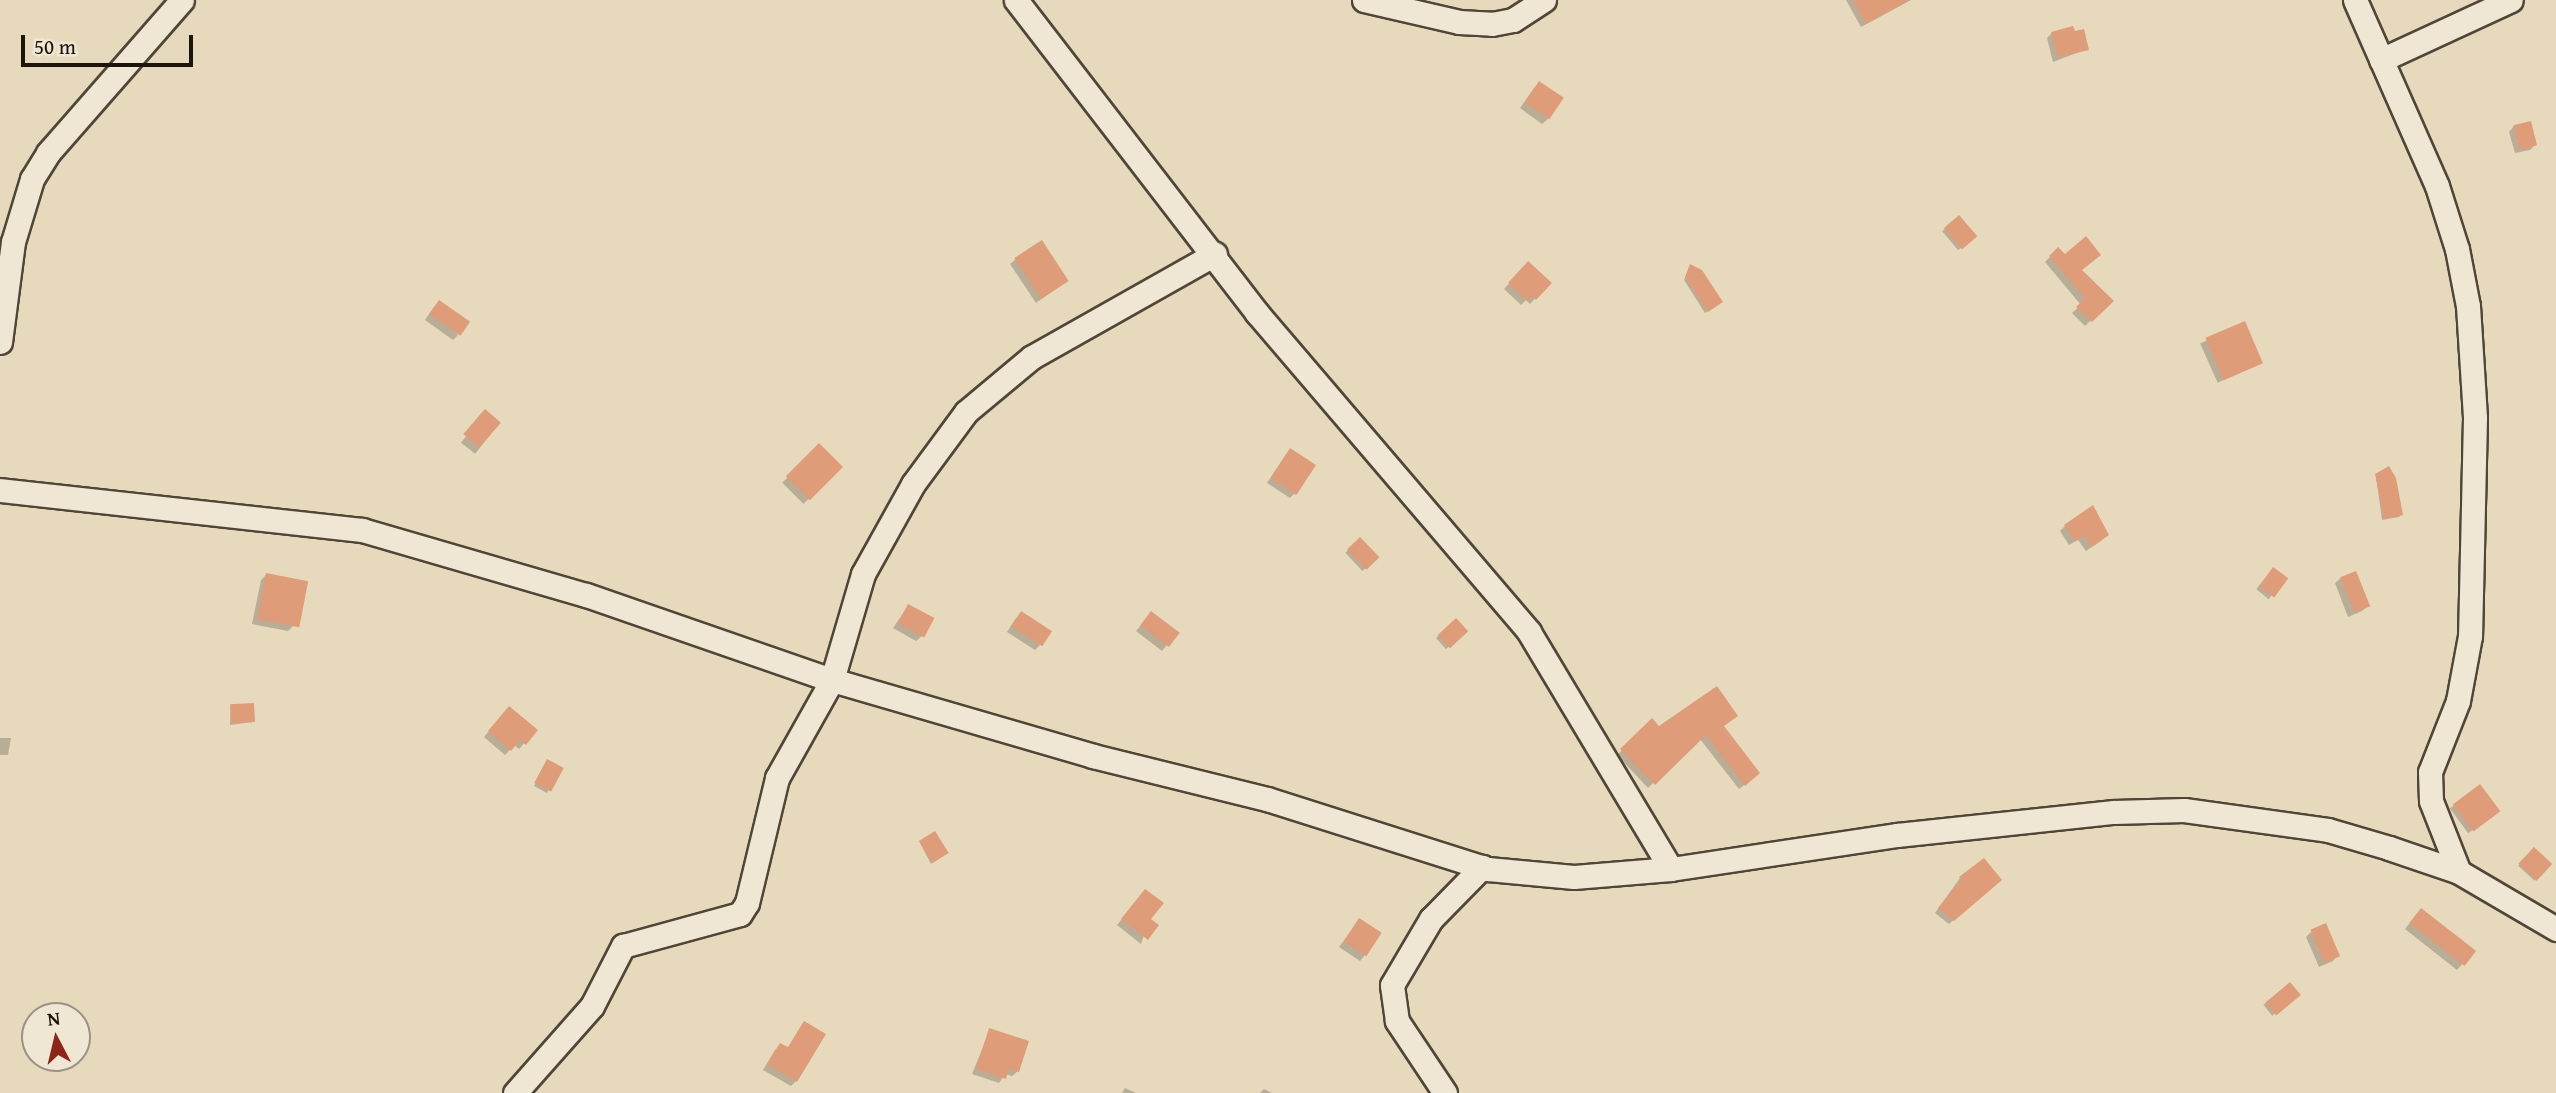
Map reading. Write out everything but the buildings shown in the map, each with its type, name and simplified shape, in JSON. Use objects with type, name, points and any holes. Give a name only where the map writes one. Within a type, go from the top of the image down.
[{"type":"street","points":[[0,342],[13,242],[32,179],[48,153],[183,0]]},
{"type":"street","points":[[1016,0],[1215,254],[1257,313],[1529,632],[1671,869]]},
{"type":"street","points":[[1364,0],[1459,22],[1492,24],[1523,15],[1544,0]]},
{"type":"street","points":[[2355,0],[2416,130],[2437,186],[2457,249],[2468,306],[2475,407],[2470,636],[2458,701],[2430,772],[2431,801],[2459,872]]},
{"type":"street","points":[[2381,60],[2511,0]]},
{"type":"street","points":[[515,1093],[577,1027],[623,946],[740,914],[763,851],[777,778],[832,680],[863,575],[913,484],[965,412],[1032,357],[1215,254]]},
{"type":"street","points":[[0,489],[362,530],[586,595],[832,680],[1093,756],[1267,799],[1482,867],[1574,877],[1671,869],[1898,835],[2114,812],[2184,810],[2328,830],[2459,872],[2556,929]]},
{"type":"street","points":[[1445,1093],[1397,1021],[1392,985],[1431,919],[1482,867]]}]
